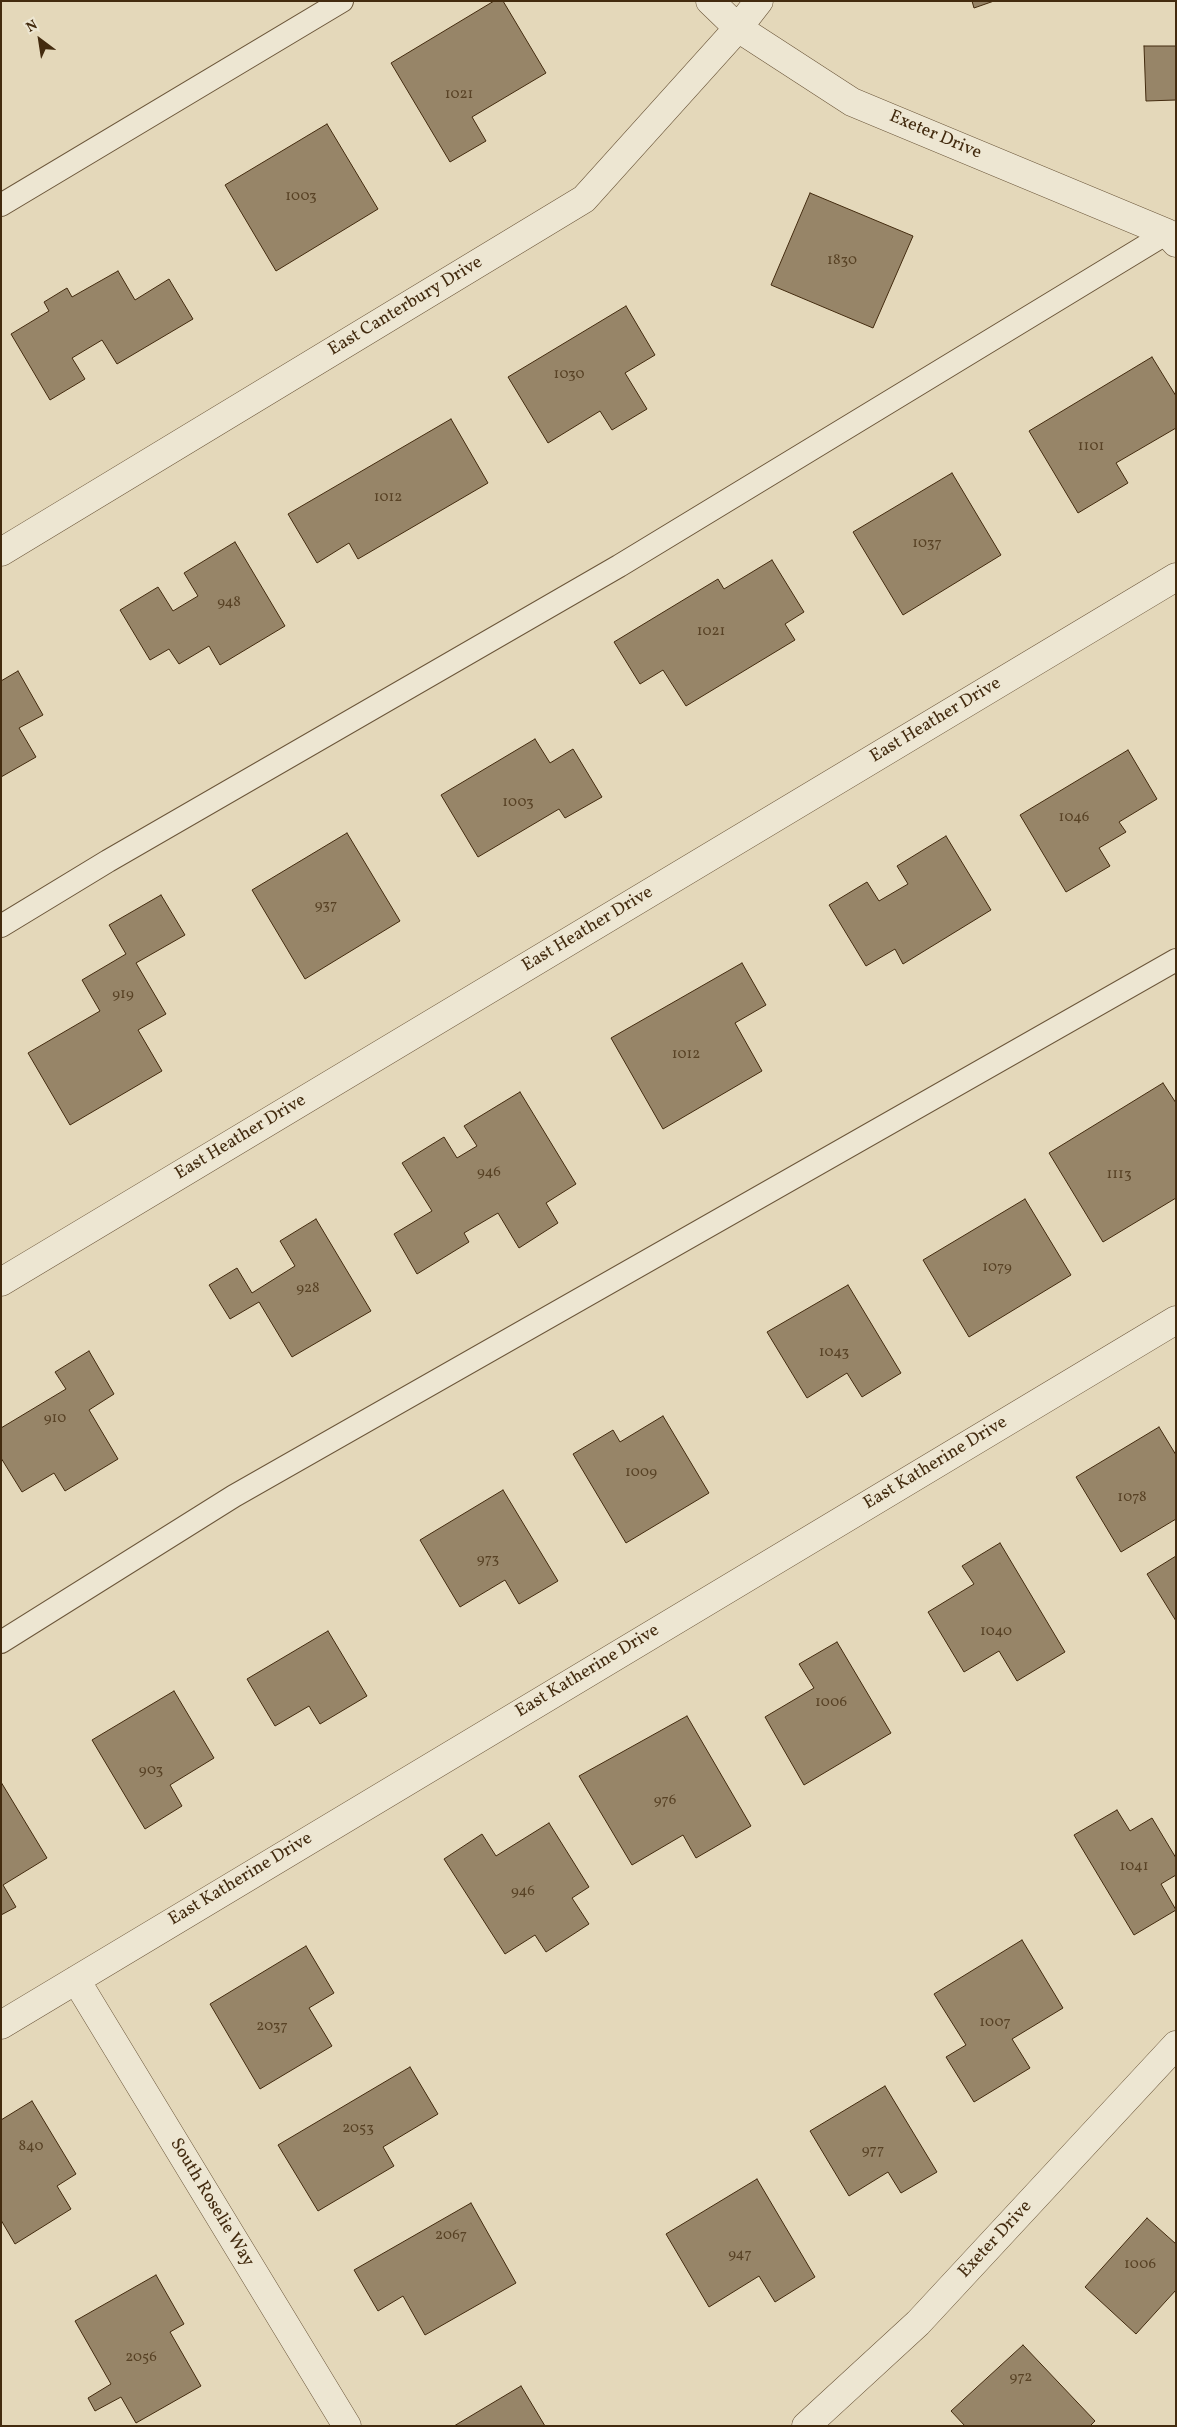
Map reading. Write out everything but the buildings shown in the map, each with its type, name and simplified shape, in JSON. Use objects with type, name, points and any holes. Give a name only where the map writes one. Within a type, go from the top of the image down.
[{"type":"street","name":"Exeter Drive","points":[[710,1],[738,28],[852,102],[1171,238]]},
{"type":"street","name":"East Canterbury Drive","points":[[1,552],[584,199],[760,1]]},
{"type":"street","name":"East Heather Drive","points":[[1,1282],[1176,577]]},
{"type":"street","name":"East Katherine Drive","points":[[1,2025],[1176,1320]]},
{"type":"street","name":"South Roselie Way","points":[[76,1980],[346,2426]]},
{"type":"street","name":"Exeter Drive","points":[[806,2426],[918,2324],[1176,2045]]},
{"type":"lane","points":[[1,205],[342,1]]},
{"type":"lane","points":[[1,926],[108,861],[618,566],[1171,238]]},
{"type":"lane","points":[[1,1642],[234,1496],[1176,960]]}]
